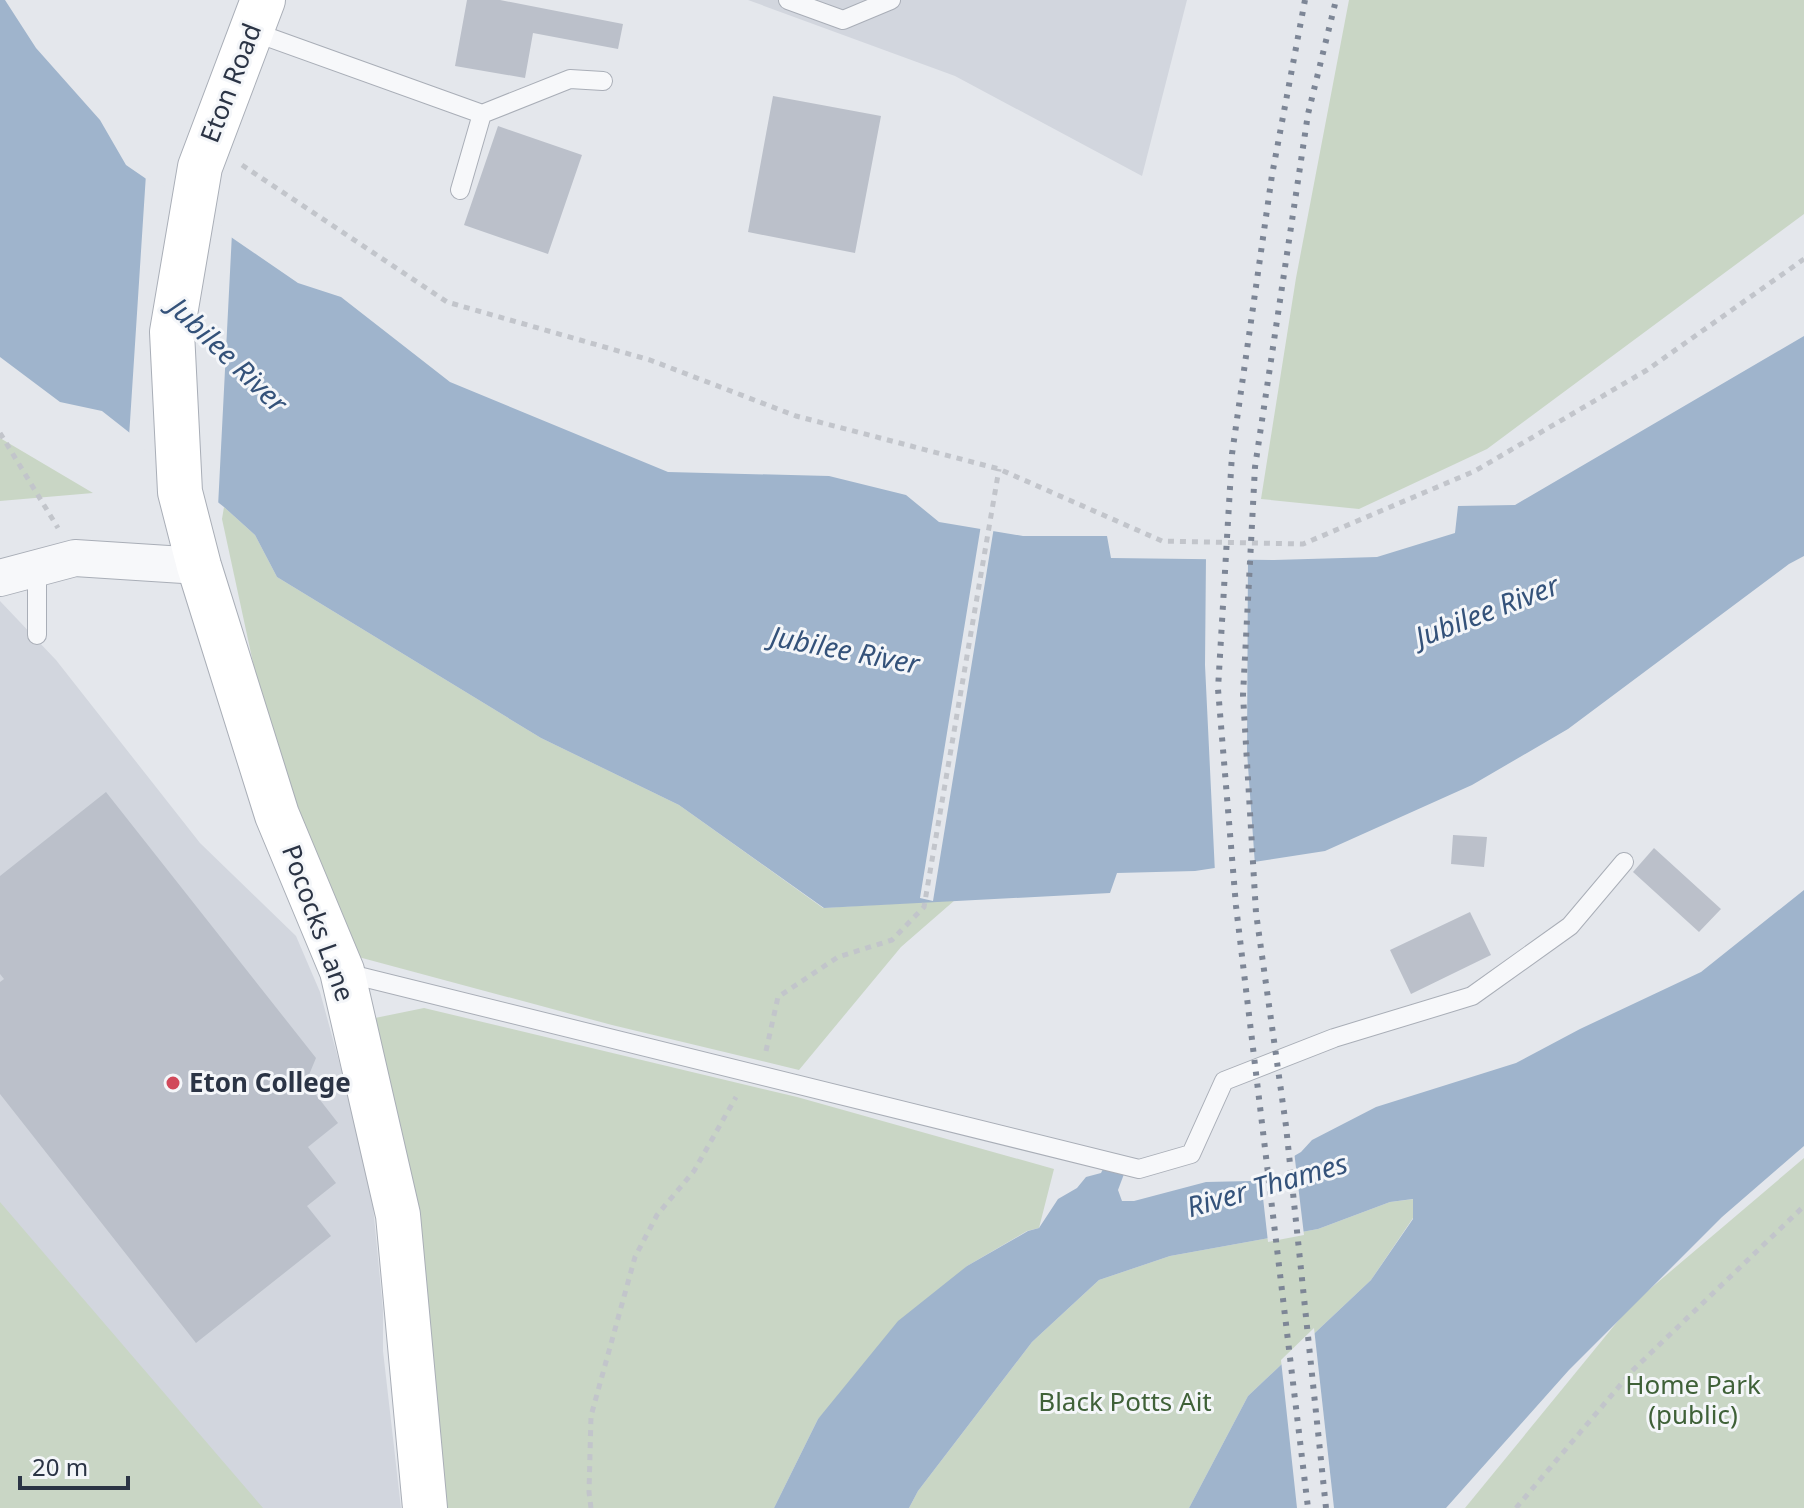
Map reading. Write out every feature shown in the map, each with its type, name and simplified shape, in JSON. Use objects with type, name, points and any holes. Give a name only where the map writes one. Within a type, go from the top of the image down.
[{"type":"main road","name":"Eton Road","points":[[180,492],[172,332],[204,154],[257,15]]},
{"type":"main road","name":"Pococks Lane","points":[[180,492],[199,566],[277,815],[342,971],[398,1215],[425,1508]]},
{"type":"street","points":[[0,578],[75,558],[199,566]]},
{"type":"lane","points":[[788,0],[843,20],[891,0]]},
{"type":"lane","points":[[257,15],[482,114],[570,79],[603,81]]},
{"type":"lane","points":[[460,190],[482,114]]},
{"type":"lane","points":[[37,568],[37,635]]},
{"type":"lane","points":[[342,971],[1139,1169],[1191,1154],[1224,1081],[1334,1038],[1472,996],[1570,926],[1624,862]]},
{"type":"path","points":[[204,154],[447,302],[650,360],[796,416],[999,469],[1162,541],[1303,544],[1475,471],[1647,370],[1804,259]]},
{"type":"path","points":[[0,433],[75,558]]},
{"type":"path","points":[[591,1508],[591,1416],[635,1257],[657,1215],[694,1171],[734,1099],[761,1075],[778,997],[838,957],[892,940],[924,907],[999,469]]},
{"type":"path","points":[[1516,1508],[1633,1370],[1804,1206]]},
{"type":"shaded area","points":[[748,0],[1187,0],[1142,176],[955,76]]},
{"type":"shaded area","name":"Eton College","points":[[0,601],[56,660],[200,843],[296,936],[320,992],[370,1175],[383,1310],[383,1351],[401,1508],[0,1508]]},
{"type":"green space","points":[[1349,0],[1804,0],[1804,214],[1487,449],[1359,509],[1261,499],[1296,278]]},
{"type":"green space","points":[[0,438],[93,493],[0,501]]},
{"type":"green space","points":[[224,507],[255,535],[277,577],[541,738],[679,805],[823,908],[955,900],[901,947],[799,1070],[612,1025],[351,955],[263,709],[222,519]]},
{"type":"green space","points":[[424,1008],[797,1097],[1054,1169],[1039,1228],[1027,1231],[967,1266],[818,1419],[774,1508],[441,1508],[375,1018]]},
{"type":"green space","name":"Home Park (public)","points":[[1804,1158],[1804,1508],[1465,1508],[1631,1305]]},
{"type":"green space","name":"Black Potts Ait","points":[[1414,1199],[1413,1218],[1371,1280],[1248,1396],[1189,1508],[909,1508],[918,1491],[1032,1342],[1099,1280],[1170,1256],[1318,1229],[1390,1202]]},
{"type":"green space","points":[[0,1202],[263,1508],[0,1508]]},
{"type":"water","name":"Jubilee River","points":[[0,0],[5,0],[36,48],[100,120],[126,165],[298,283],[341,297],[450,382],[668,472],[829,476],[906,495],[939,522],[1023,536],[1107,536],[1111,558],[1274,560],[1377,557],[1455,533],[1458,506],[1515,505],[1804,336],[1804,556],[1789,564],[1568,729],[1472,785],[1325,851],[1195,871],[1117,873],[1110,893],[824,908],[679,805],[541,738],[277,577],[255,535],[224,507],[102,411],[60,402],[0,357]]},
{"type":"water","name":"River Thames","points":[[1804,890],[1804,1146],[1722,1217],[1569,1370],[1446,1508],[1189,1508],[1248,1396],[1371,1280],[1413,1219],[1413,1199],[1390,1202],[1318,1229],[1170,1256],[1099,1280],[1032,1342],[918,1491],[909,1508],[774,1508],[818,1419],[898,1321],[967,1266],[1028,1231],[1039,1228],[1058,1199],[1077,1188],[1086,1177],[1101,1173],[1103,1169],[1124,1174],[1118,1190],[1122,1201],[1134,1201],[1206,1182],[1251,1181],[1301,1152],[1312,1140],[1376,1107],[1516,1063],[1701,972]]},
{"type":"pier","points":[[146,174],[232,233],[218,507],[129,437]]},
{"type":"pier","points":[[981,525],[994,527],[933,901],[920,898]]},
{"type":"pier","points":[[1206,556],[1248,556],[1247,752],[1255,865],[1215,873],[1205,665]]},
{"type":"pier","points":[[1294,1151],[1304,1235],[1268,1242],[1260,1171]]},
{"type":"pier","points":[[1314,1328],[1334,1508],[1297,1508],[1281,1360]]},
{"type":"building","points":[[467,0],[500,0],[623,24],[618,49],[533,33],[525,78],[455,66]]},
{"type":"building","points":[[773,96],[881,116],[855,253],[748,232]]},
{"type":"building","points":[[498,126],[582,155],[548,254],[464,225]]},
{"type":"building","points":[[106,792],[316,1058],[306,1082],[338,1123],[308,1147],[336,1183],[307,1206],[331,1236],[196,1343],[0,1094],[0,982],[4,979],[0,974],[0,876]]},
{"type":"building","points":[[1453,835],[1487,837],[1484,867],[1451,864]]},
{"type":"building","points":[[1654,848],[1721,909],[1699,932],[1633,872]]},
{"type":"building","points":[[1470,912],[1491,955],[1411,994],[1390,950]]},
{"type":"railway","points":[[1305,0],[1272,175],[1232,454],[1218,689],[1236,906],[1308,1508]]},
{"type":"railway","points":[[1326,1508],[1286,1126],[1256,913],[1243,695],[1255,467],[1308,114],[1336,0]]},
{"type":"place","name":"Eton College","points":[[173,1083]]}]
